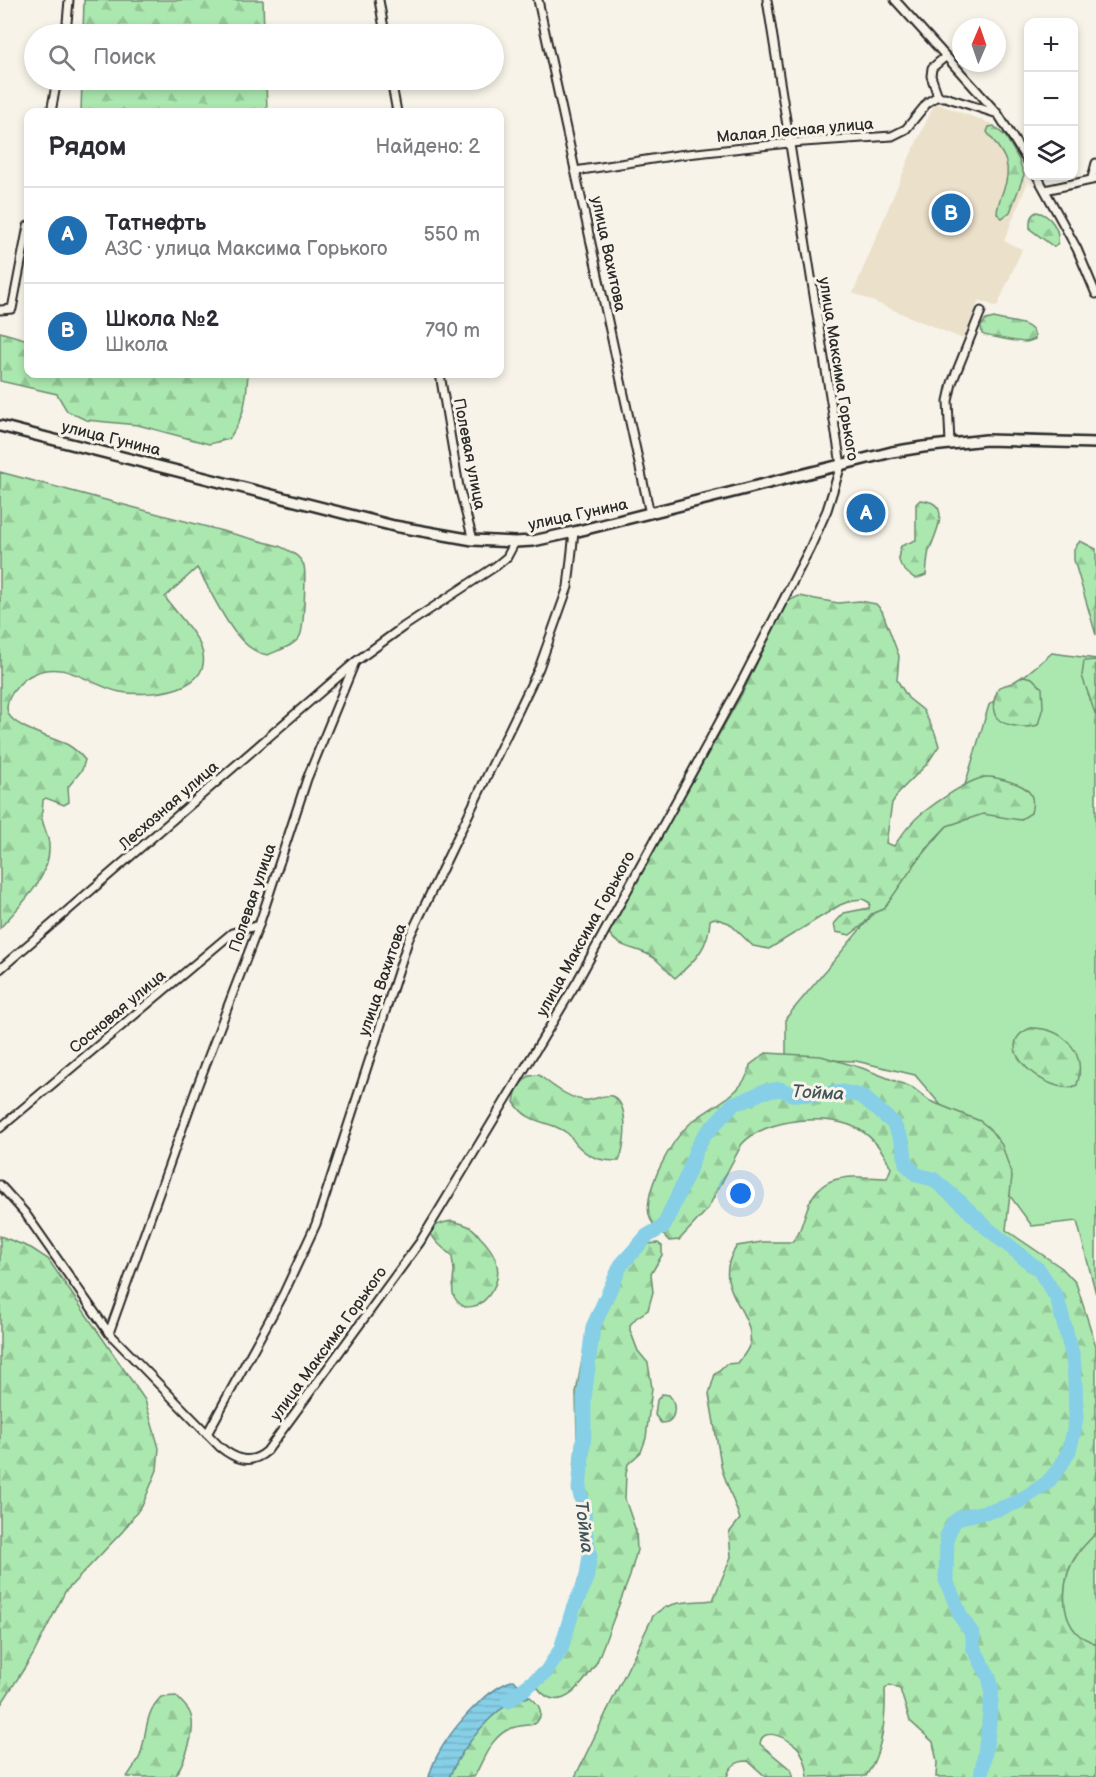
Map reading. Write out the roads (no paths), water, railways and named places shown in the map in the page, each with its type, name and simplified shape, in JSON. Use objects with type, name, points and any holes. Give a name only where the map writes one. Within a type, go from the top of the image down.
[{"type":"main road","name":"улица Гунина","points":[[0,426],[349,516],[473,540],[515,543],[651,514],[892,452],[950,443],[1016,440],[1096,443]]},
{"type":"street","points":[[67,24],[69,0]]},
{"type":"street","points":[[380,0],[384,24]]},
{"type":"street","name":"улица Вахитова","points":[[538,0],[651,514]]},
{"type":"street","name":"улица Максима Горького","points":[[0,1185],[26,1214],[109,1333],[220,1447],[237,1459],[253,1459],[263,1454],[420,1242],[578,980],[741,683],[810,548],[827,510],[841,465],[767,0]]},
{"type":"street","points":[[895,0],[998,114],[1024,154]]},
{"type":"street","points":[[945,57],[932,68],[931,76],[938,96],[998,114]]},
{"type":"street","points":[[52,108],[55,90]]},
{"type":"street","points":[[394,90],[396,108]]},
{"type":"street","name":"Малая Лесная улица","points":[[575,171],[678,155],[789,143],[892,136],[906,129],[928,102],[938,96]]},
{"type":"street","points":[[1045,190],[1094,178],[1096,163]]},
{"type":"street","points":[[1039,180],[1077,249],[1096,294]]},
{"type":"street","points":[[0,310],[12,309],[24,247]]},
{"type":"street","points":[[950,443],[948,401],[952,383],[981,311]]},
{"type":"street","name":"Полевая улица","points":[[441,378],[459,487],[473,540]]},
{"type":"street","name":"улица Вахитова","points":[[207,1434],[283,1295],[316,1224],[410,938],[539,668],[568,587],[574,532]]},
{"type":"street","points":[[355,662],[420,615],[507,558],[515,543]]},
{"type":"street","name":"Полевая улица","points":[[109,1333],[197,1087],[259,925],[307,780],[355,662]]},
{"type":"street","name":"Лесхозная улица","points":[[0,969],[355,662]]},
{"type":"street","name":"Сосновая улица","points":[[0,1128],[232,933],[259,925]]},
{"type":"water","points":[[514,1680],[530,1697],[517,1700],[493,1716],[471,1740],[449,1777],[429,1777],[441,1749],[462,1720],[488,1695]]},
{"type":"waterway","name":"Тойма","points":[[508,1701],[546,1672],[561,1649],[573,1609],[586,1581],[590,1556],[579,1489],[584,1435],[584,1399],[593,1327],[621,1265],[647,1236],[664,1226],[696,1150],[704,1136],[734,1103],[762,1092],[780,1089],[791,1094],[819,1095],[843,1092],[862,1096],[893,1123],[903,1143],[906,1164],[917,1175],[933,1179],[987,1228],[1039,1270],[1057,1298],[1073,1357],[1076,1418],[1069,1451],[1058,1470],[1047,1483],[1018,1502],[999,1509],[961,1517],[954,1522],[947,1536],[946,1580],[961,1617],[973,1635],[973,1647],[989,1677],[992,1689],[981,1777]]},
{"type":"place","name":"Школа №2","points":[[951,213]]},
{"type":"place","name":"Татнефть","points":[[866,513]]}]
